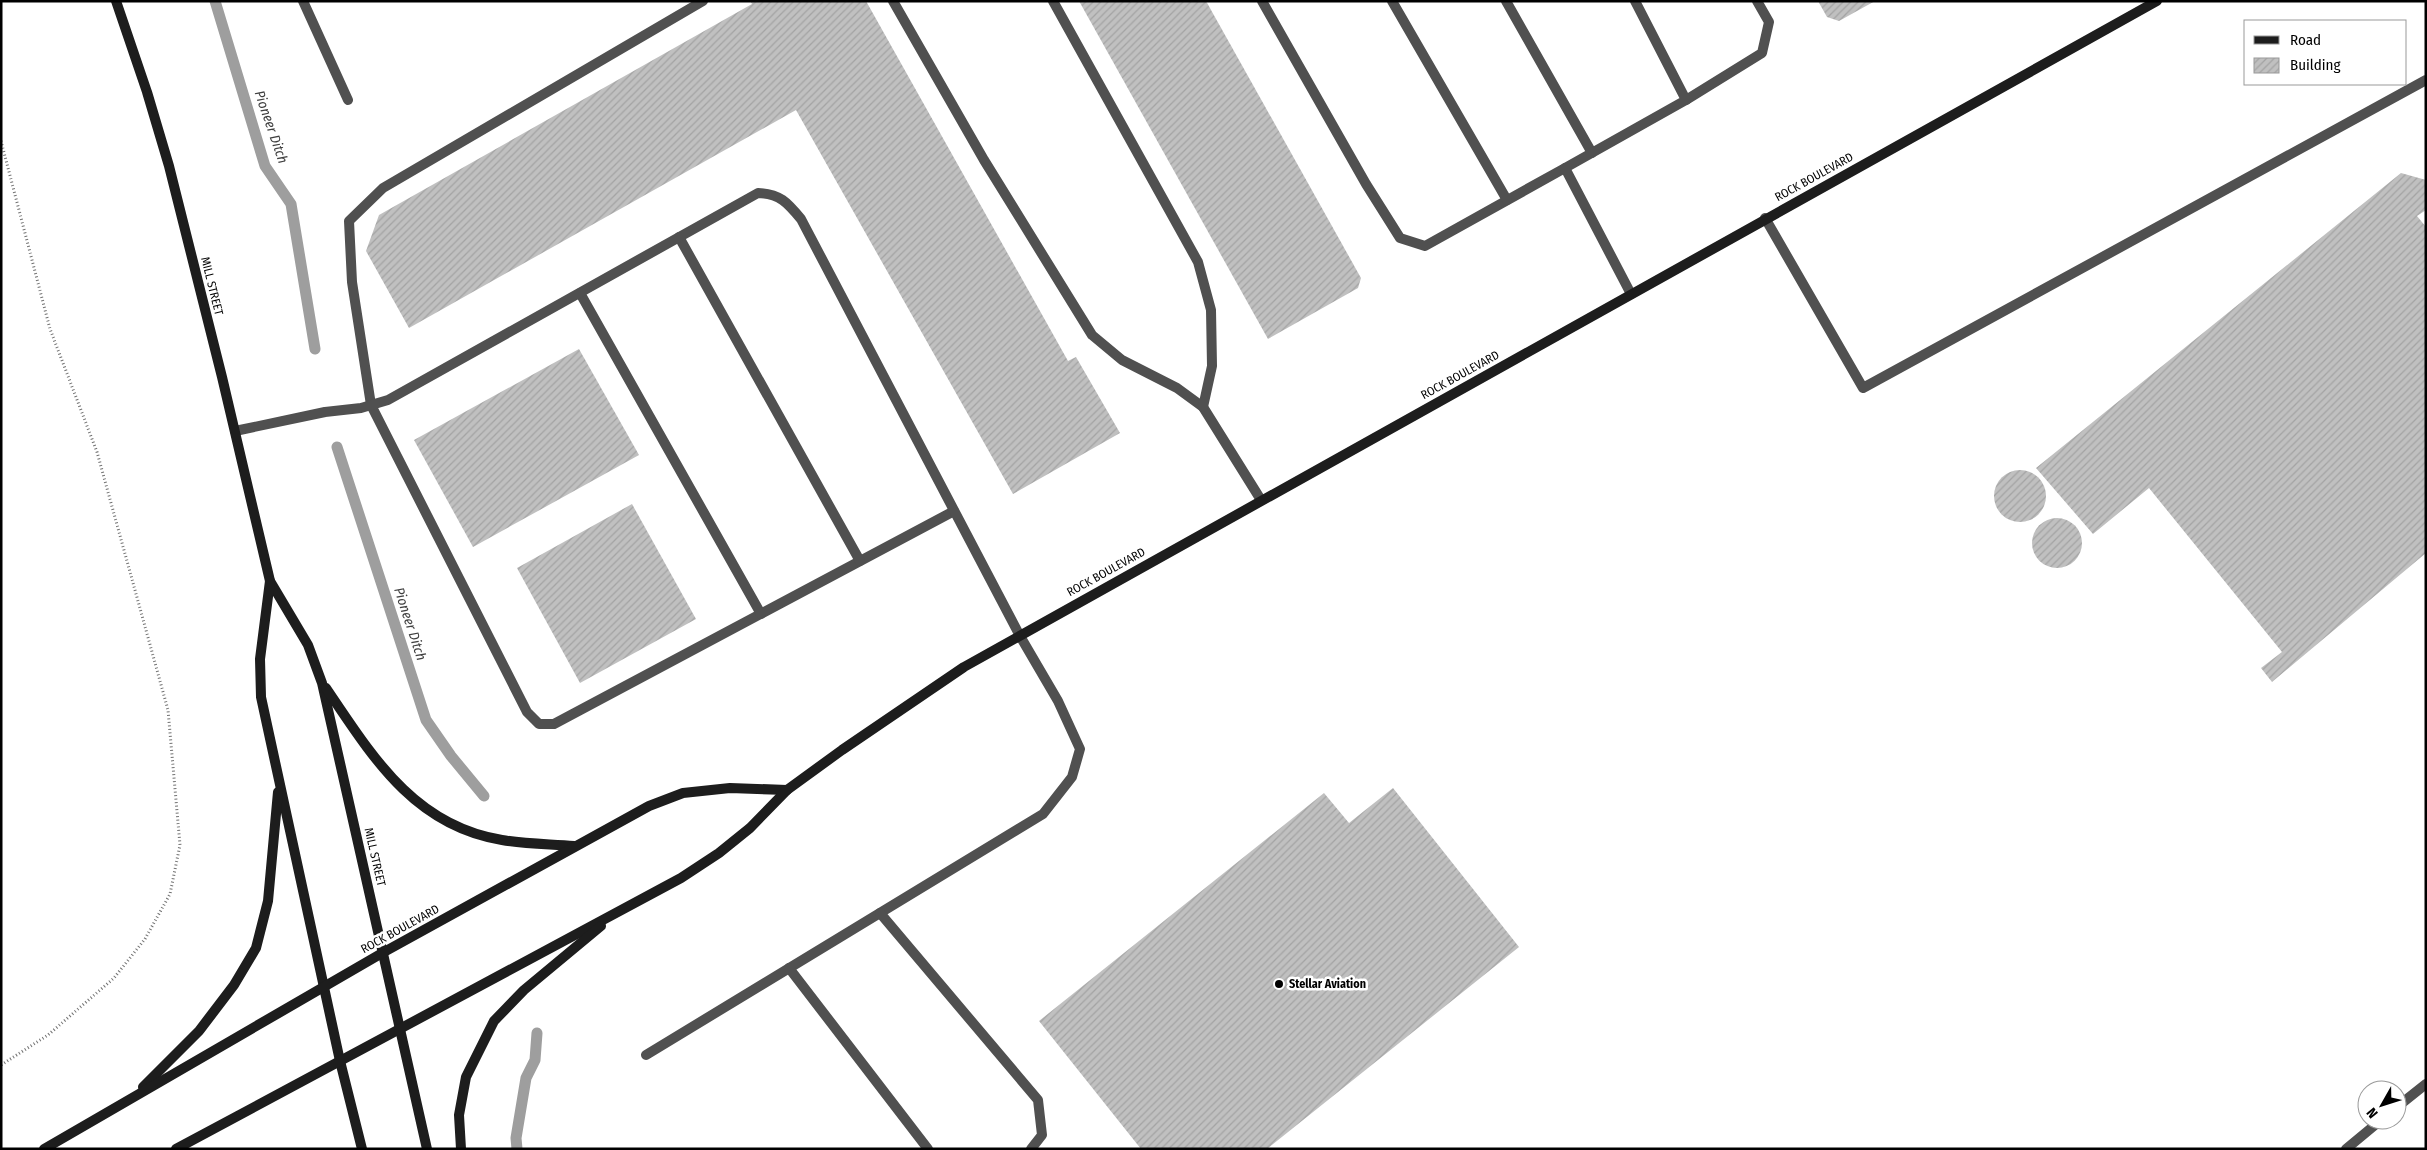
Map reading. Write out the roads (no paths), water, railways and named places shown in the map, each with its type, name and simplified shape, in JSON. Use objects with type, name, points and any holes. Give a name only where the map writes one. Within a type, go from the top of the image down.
[{"type":"main road","name":"MILL STREET","points":[[116,1],[147,92],[169,166],[270,581],[308,645],[322,683],[427,1149]]},
{"type":"main road","name":"ROCK BOULEVARD","points":[[176,1149],[681,878],[750,828],[787,790],[911,702],[964,667],[1765,218],[2156,2]]},
{"type":"main road","name":"MILL STREET","points":[[270,581],[260,659],[261,688],[323,987],[362,1149]]},
{"type":"main road","points":[[322,683],[371,754],[393,780],[423,808],[450,824],[502,841],[575,846]]},
{"type":"main road","points":[[133,1097],[199,1031],[234,985],[256,948],[268,901],[279,781]]},
{"type":"main road","name":"ROCK BOULEVARD","points":[[44,1149],[384,952],[649,806],[683,793],[730,788],[787,790]]},
{"type":"main road","points":[[460,1149],[459,1114],[466,1077],[494,1021],[524,990],[618,912]]},
{"type":"lane","points":[[304,1],[348,100]]},
{"type":"lane","points":[[703,1],[383,188],[350,222],[352,282],[371,405],[527,712],[539,724],[554,724],[954,511]]},
{"type":"lane","points":[[893,1],[984,160],[1092,335],[1122,360],[1177,388],[1204,407],[1261,500]]},
{"type":"lane","points":[[1053,1],[1198,262],[1211,310],[1212,366],[1204,407]]},
{"type":"lane","points":[[1262,1],[1366,184],[1400,238],[1425,246],[1686,100],[1762,53],[1769,22],[1757,1]]},
{"type":"lane","points":[[1392,1],[1507,200]]},
{"type":"lane","points":[[1506,1],[1592,153]]},
{"type":"lane","points":[[1636,1],[1686,100]]},
{"type":"lane","points":[[1765,218],[1863,388],[2426,80]]},
{"type":"lane","points":[[1565,168],[1631,294]]},
{"type":"lane","points":[[235,431],[371,405],[388,400],[758,193],[774,194],[792,207],[801,219],[1020,636],[1058,701],[1080,749],[1072,777],[1043,814],[646,1055]]},
{"type":"lane","points":[[679,237],[860,561]]},
{"type":"lane","points":[[580,293],[761,614]]},
{"type":"lane","points":[[880,913],[1038,1100],[1042,1135],[1031,1149]]},
{"type":"lane","points":[[789,968],[928,1149]]},
{"type":"lane","points":[[2407,1100],[2426,1084]]},
{"type":"lane","points":[[2346,1149],[2369,1130]]},
{"type":"waterway","name":"Pioneer Ditch","points":[[215,1],[265,166],[291,204],[315,349]]},
{"type":"waterway","name":"Pioneer Ditch","points":[[337,447],[426,720],[451,756],[484,796]]},
{"type":"waterway","name":"Pioneer Ditch","points":[[517,1149],[516,1138],[526,1078],[535,1060],[537,1033]]},
{"type":"place","name":"Stellar Aviation","points":[[1279,984]]}]
